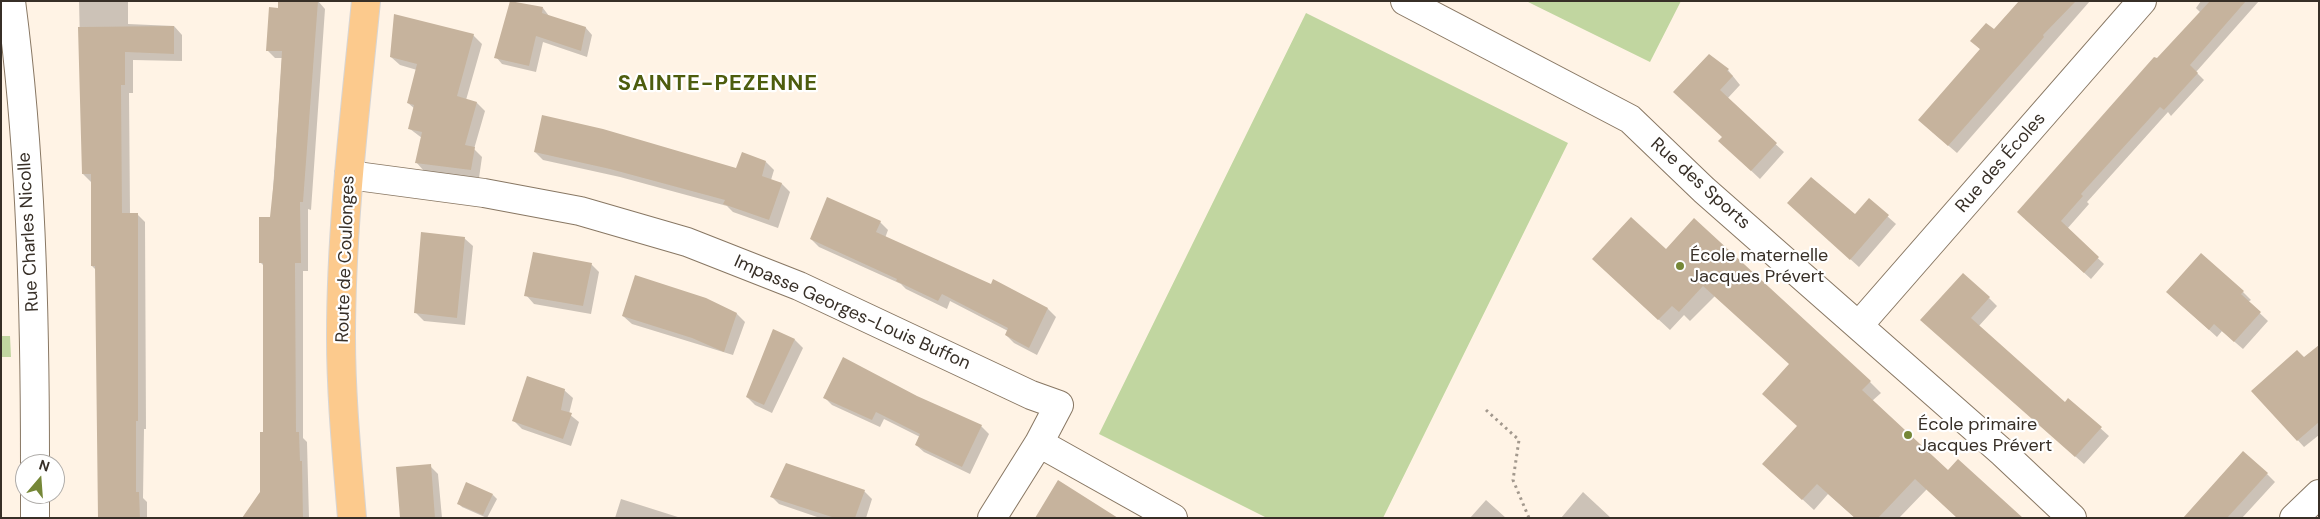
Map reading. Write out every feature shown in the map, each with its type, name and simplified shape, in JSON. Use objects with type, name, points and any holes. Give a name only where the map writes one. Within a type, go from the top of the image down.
[{"type":"main road","name":"Route de Coulonges","points":[[352,518],[344,426],[341,336],[349,175],[366,1]]},
{"type":"street","name":"Rue Charles Nicolle","points":[[12,1],[23,90],[35,357],[35,454]]},
{"type":"street","name":"Rue des Sports","points":[[1405,1],[1630,119],[1704,190],[2003,453],[2072,518]]},
{"type":"street","name":"Rue des Écoles","points":[[1859,325],[2142,1]]},
{"type":"street","name":"Impasse Georges-Louis Buffon","points":[[349,175],[484,193],[580,210],[687,242],[799,286],[1031,395],[1058,405],[1039,443]]},
{"type":"street","points":[[992,518],[1039,443],[1173,518]]},
{"type":"street","points":[[2294,518],[2319,494]]},
{"type":"street","points":[[35,504],[35,518]]},
{"type":"path","points":[[1486,410],[1519,440],[1513,480],[1528,518]]},
{"type":"green space","points":[[1526,1],[1681,1],[1650,62]]},
{"type":"green space","points":[[1306,13],[1568,143],[1383,518],[1267,518],[1099,434]]},
{"type":"green space","points":[[1,336],[10,336],[11,357],[1,357]]},
{"type":"building","points":[[278,1],[318,1],[303,202],[300,202],[301,263],[295,263],[296,432],[299,432],[300,461],[302,461],[303,518],[242,518],[260,492],[260,432],[263,432],[263,263],[259,263],[259,217],[270,217],[274,179],[282,51],[266,51],[269,7],[278,8]]},
{"type":"building","points":[[510,1],[543,7],[542,13],[586,27],[581,51],[536,36],[529,66],[494,58]]},
{"type":"building","points":[[2019,1],[2076,1],[2043,35],[2044,37],[1948,146],[1918,120],[1980,49],[1970,41],[1986,23],[1994,29]]},
{"type":"building","points":[[2210,1],[2246,1],[2190,65],[2198,73],[2164,110],[2160,107],[2081,194],[2083,196],[2061,221],[2099,257],[2084,273],[2017,212],[2154,57],[2157,58]]},
{"type":"building","points":[[394,14],[474,34],[457,96],[477,102],[465,145],[475,147],[471,170],[415,163],[422,132],[408,129],[414,105],[407,103],[417,64],[390,57]]},
{"type":"building","points":[[174,26],[174,54],[125,52],[125,85],[121,85],[122,213],[138,213],[136,492],[139,492],[140,518],[98,518],[95,266],[91,266],[91,174],[82,174],[78,27]]},
{"type":"building","points":[[1709,54],[1729,69],[1727,71],[1733,76],[1720,90],[1777,143],[1751,171],[1718,141],[1722,137],[1673,92]]},
{"type":"building","points":[[542,115],[603,129],[736,168],[742,152],[766,161],[762,176],[782,183],[769,220],[723,204],[725,200],[610,169],[534,152]]},
{"type":"building","points":[[1811,177],[1855,214],[1869,198],[1889,215],[1850,260],[1787,203]]},
{"type":"building","points":[[827,197],[881,221],[876,232],[991,284],[993,279],[1048,308],[1029,348],[1005,335],[1008,328],[942,294],[938,301],[896,281],[897,279],[810,239]]},
{"type":"building","points":[[1631,217],[1666,249],[1694,218],[1871,381],[1862,390],[1948,470],[1958,459],[2023,518],[1957,518],[1915,479],[1878,518],[1855,518],[1817,484],[1802,500],[1762,464],[1797,426],[1762,394],[1789,364],[1703,286],[1679,312],[1672,306],[1658,320],[1592,259]]},
{"type":"building","points":[[421,232],[465,237],[457,318],[414,313]]},
{"type":"building","points":[[533,252],[592,263],[583,306],[524,296]]},
{"type":"building","points":[[2201,253],[2244,291],[2241,294],[2261,312],[2234,342],[2214,324],[2209,330],[2166,292]]},
{"type":"building","points":[[1963,273],[1990,297],[1971,318],[2065,402],[2068,398],[2102,427],[2075,457],[1920,320]]},
{"type":"building","points":[[635,275],[706,298],[737,313],[724,352],[692,338],[622,316]]},
{"type":"building","points":[[773,329],[795,339],[764,405],[746,397]]},
{"type":"building","points":[[2319,345],[2319,422],[2297,441],[2251,391],[2297,350],[2304,357]]},
{"type":"building","points":[[843,357],[917,396],[982,425],[962,467],[915,445],[920,434],[876,412],[872,420],[823,398]]},
{"type":"building","points":[[527,376],[565,389],[561,410],[572,413],[563,439],[512,421]]},
{"type":"building","points":[[2243,451],[2268,473],[2227,518],[2183,518]]},
{"type":"building","points":[[786,463],[865,490],[855,518],[835,518],[770,497]]},
{"type":"building","points":[[431,464],[435,518],[400,518],[396,467]]},
{"type":"building","points":[[1058,480],[1118,518],[1035,518]]},
{"type":"building","points":[[466,482],[493,494],[483,515],[457,504]]},
{"type":"place","name":"École maternelle Jacques Prévert","points":[[1680,266]]},
{"type":"place","name":"École primaire Jacques Prévert","points":[[1908,435]]},
{"type":"district","name":"SAINTE-PEZENNE","points":[[718,84]]}]
